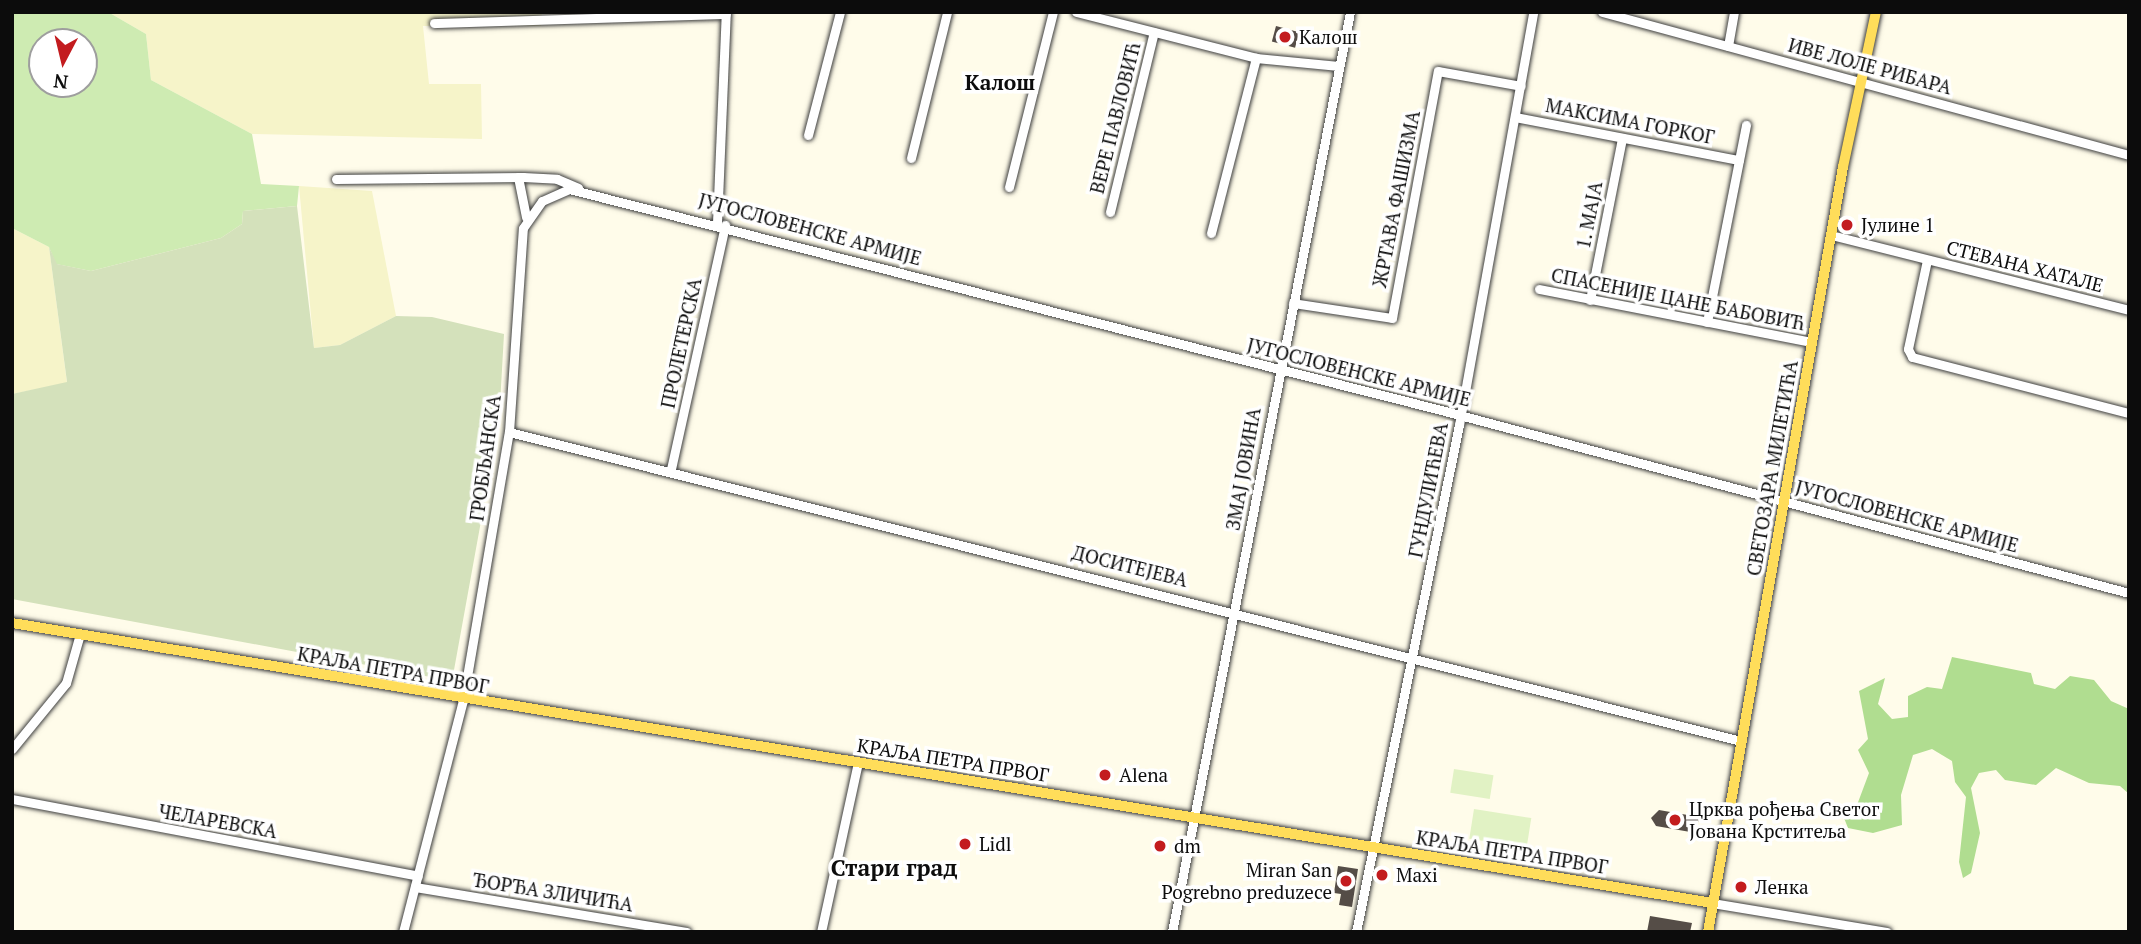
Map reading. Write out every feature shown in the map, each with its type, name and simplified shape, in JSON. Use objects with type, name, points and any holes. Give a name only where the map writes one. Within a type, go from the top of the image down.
[{"type":"main road","name":"СВЕТОЗАРА МИЛЕТИЋА","points":[[1708,932],[1811,342],[1876,12]]},
{"type":"main road","name":"КРАЉА ПЕТРА ПРВОГ","points":[[12,623],[463,700],[1712,903]]},
{"type":"street","points":[[808,135],[840,12]]},
{"type":"street","points":[[911,158],[947,12]]},
{"type":"street","points":[[1009,187],[1053,12]]},
{"type":"street","points":[[1076,12],[1256,58],[1339,65]]},
{"type":"street","name":"ЗМАЈ ЈОВИНА","points":[[1172,932],[1236,610],[1278,370],[1350,12]]},
{"type":"street","name":"ГУНДУЛИЋЕВА","points":[[1356,932],[1461,415],[1533,12]]},
{"type":"street","name":"ИВЕ ЛОЛЕ РИБАРА","points":[[1602,12],[2129,155]]},
{"type":"street","points":[[1728,46],[1734,12]]},
{"type":"street","points":[[434,23],[726,13]]},
{"type":"street","name":"ПРОЛЕТЕРСКА","points":[[671,469],[721,224],[726,13]]},
{"type":"street","name":"ВЕРЕ ПАВЛОВИЋ","points":[[1110,212],[1154,32]]},
{"type":"street","points":[[1211,233],[1256,58]]},
{"type":"street","name":"ЖРТАВА ФАШИЗМА","points":[[1293,303],[1392,318],[1438,71],[1521,86]]},
{"type":"street","name":"МАКСИМА ГОРКОГ","points":[[1515,117],[1739,160]]},
{"type":"street","points":[[1707,323],[1746,125]]},
{"type":"street","name":"1. МАЈА","points":[[1590,300],[1622,138]]},
{"type":"street","points":[[518,177],[526,219]]},
{"type":"street","name":"ЈУГОСЛОВЕНСКЕ АРМИЈЕ","points":[[336,179],[557,179],[579,189],[1461,415],[2129,593]]},
{"type":"street","points":[[526,219],[542,201],[579,189]]},
{"type":"street","name":"ГРОБЉАНСКА","points":[[403,932],[463,700],[509,432],[526,219]]},
{"type":"street","name":"СТЕВАНА ХАТАЛЕ","points":[[1831,235],[2129,310]]},
{"type":"street","points":[[1927,260],[1908,349],[1912,357],[2129,414]]},
{"type":"street","name":"СПАСЕНИЈЕ ЦАНЕ БАБОВИЋ","points":[[1539,289],[1811,342]]},
{"type":"street","name":"ДОСИТЕЈЕВА","points":[[509,432],[671,469],[1236,610],[1741,741]]},
{"type":"street","points":[[12,749],[66,683],[80,634]]},
{"type":"street","points":[[821,932],[858,763]]},
{"type":"street","name":"ЧЕЛАРЕВСКА","points":[[12,799],[418,876]]},
{"type":"street","name":"ЂОРЂА ЗЛИЧИЋА","points":[[415,887],[686,932]]},
{"type":"street","name":"КРАЉА ПЕТРА ПРВОГ","points":[[1712,903],[1887,932]]},
{"type":"shaded area","points":[[108,12],[542,12],[541,26],[423,26],[429,84],[481,84],[482,139],[252,134],[151,80],[146,34]]},
{"type":"shaded area","points":[[299,186],[372,191],[396,316],[340,345],[314,348]]},
{"type":"shaded area","points":[[12,228],[49,247],[67,383],[12,394]]},
{"type":"green space","points":[[12,12],[108,12],[146,34],[151,80],[252,134],[261,184],[299,186],[297,206],[243,211],[242,224],[221,238],[91,271],[56,264],[49,247],[12,228]]},
{"type":"green space","points":[[297,206],[314,348],[340,345],[396,316],[432,317],[504,334],[499,422],[452,681],[12,599],[12,394],[67,382],[49,247],[57,264],[91,271],[221,238],[242,224],[243,211]]},
{"type":"green space","points":[[1952,657],[2031,673],[2034,684],[2055,689],[2070,676],[2094,680],[2111,701],[2129,709],[2129,794],[2120,786],[2089,783],[2056,768],[2036,785],[2005,780],[1996,770],[1979,773],[1971,788],[1980,833],[1971,873],[1963,878],[1959,862],[1966,797],[1955,782],[1952,761],[1932,749],[1913,755],[1901,795],[1902,825],[1873,833],[1848,828],[1842,813],[1854,813],[1869,773],[1858,750],[1868,739],[1859,691],[1885,678],[1878,704],[1892,719],[1908,717],[1908,696],[1927,687],[1942,689]]},
{"type":"green space","points":[[1454,769],[1494,775],[1490,799],[1450,793]]},
{"type":"green space","points":[[1474,809],[1531,818],[1527,848],[1469,839]]},
{"type":"building","name":"Калош","points":[[1276,26],[1299,32],[1295,48],[1272,41]]},
{"type":"building","name":"Црква рођења Светог Јована Крститеља","points":[[1659,810],[1699,817],[1696,833],[1656,826],[1651,818]]},
{"type":"building","name":"Miran San Pogrebno preduzece","points":[[1338,866],[1358,869],[1352,907],[1339,905],[1341,894],[1334,893]]},
{"type":"building","points":[[1650,916],[1692,923],[1690,932],[1647,932]]},
{"type":"place","name":"Калош","points":[[1285,37]]},
{"type":"place","name":"Јулине 1","points":[[1847,225]]},
{"type":"place","name":"Alena","points":[[1105,775]]},
{"type":"place","name":"Црква рођења Светог Јована Крститеља","points":[[1675,820]]},
{"type":"place","name":"Lidl","points":[[965,844]]},
{"type":"place","name":"dm","points":[[1160,846]]},
{"type":"place","name":"Maxi","points":[[1382,875]]},
{"type":"place","name":"Miran San Pogrebno preduzece","points":[[1346,881]]},
{"type":"place","name":"Ленка","points":[[1741,887]]},
{"type":"district","name":"Калош","points":[[1000,82]]},
{"type":"district","name":"Стари град","points":[[894,868]]}]
